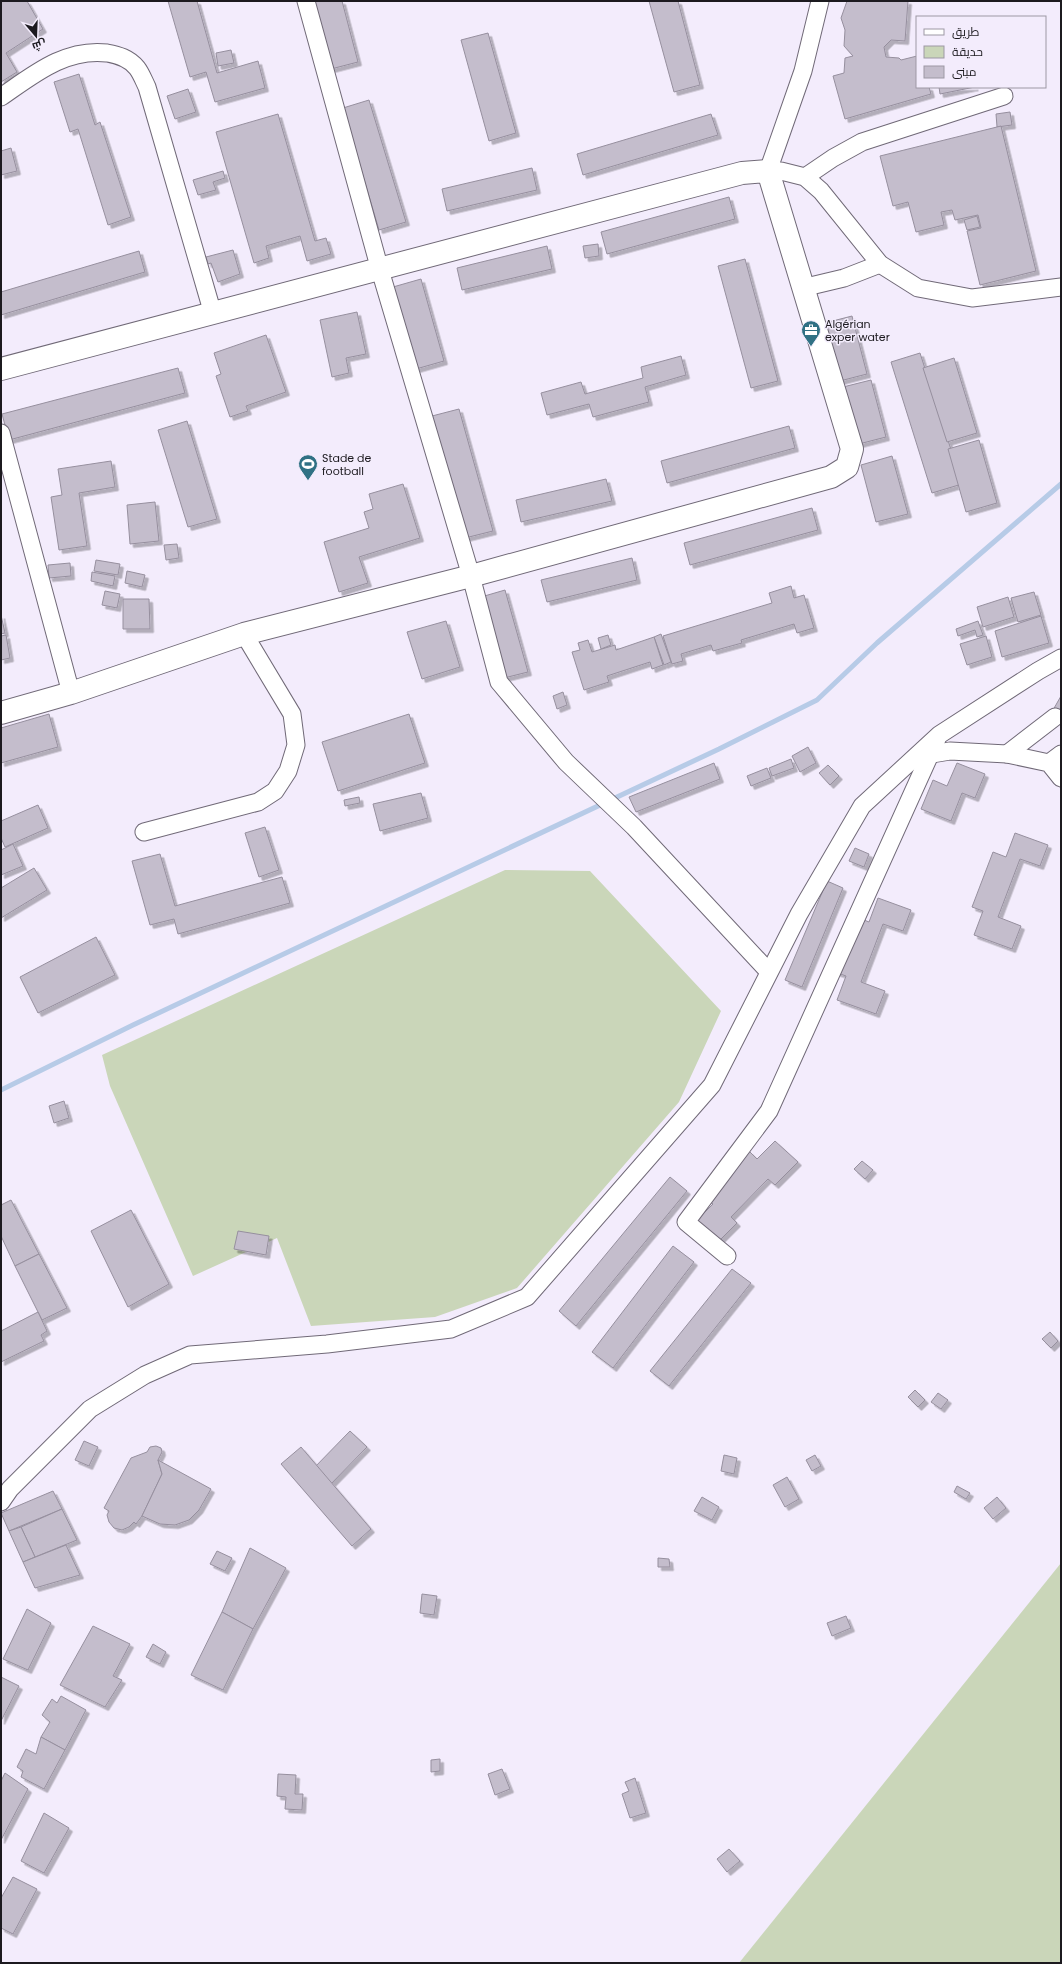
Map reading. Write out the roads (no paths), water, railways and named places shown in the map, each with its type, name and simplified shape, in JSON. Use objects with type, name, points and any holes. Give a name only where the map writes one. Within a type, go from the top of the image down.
[{"type":"street","points":[[306,1],[380,270],[471,576],[499,682],[566,762],[634,827],[769,972]]},
{"type":"street","points":[[1,713],[71,693],[244,634],[471,576],[831,477],[847,467],[852,449],[802,288],[768,171],[803,71],[820,1]]},
{"type":"street","points":[[1,97],[43,68],[67,57],[97,52],[120,55],[136,67],[147,87],[213,314]]},
{"type":"street","points":[[805,177],[833,158],[862,142],[1004,96]]},
{"type":"street","points":[[1,369],[380,270],[742,173],[781,171],[805,177],[821,191],[880,264],[918,288],[972,298],[1061,287]]},
{"type":"street","points":[[802,288],[844,278],[880,264]]},
{"type":"street","points":[[1,433],[71,693]]},
{"type":"street","points":[[144,832],[258,802],[275,791],[288,771],[296,744],[292,714],[244,634]]},
{"type":"street","points":[[1,1502],[10,1489],[90,1409],[145,1375],[190,1355],[327,1344],[451,1329],[527,1297],[712,1085],[799,914],[862,806],[939,735],[1038,670],[1061,658]]},
{"type":"street","points":[[1007,754],[1055,717]]},
{"type":"street","points":[[727,1256],[686,1222],[769,1111],[932,754],[939,735]]},
{"type":"street","points":[[932,754],[950,751],[1007,754],[1055,759],[1061,778]]},
{"type":"waterway","points":[[1,1090],[133,1025],[719,749],[817,700],[877,643],[1061,484]]},
{"type":"place","name":"Algérian exper water","points":[[811,347]]},
{"type":"place","name":"Stade de football","points":[[308,481]]}]
